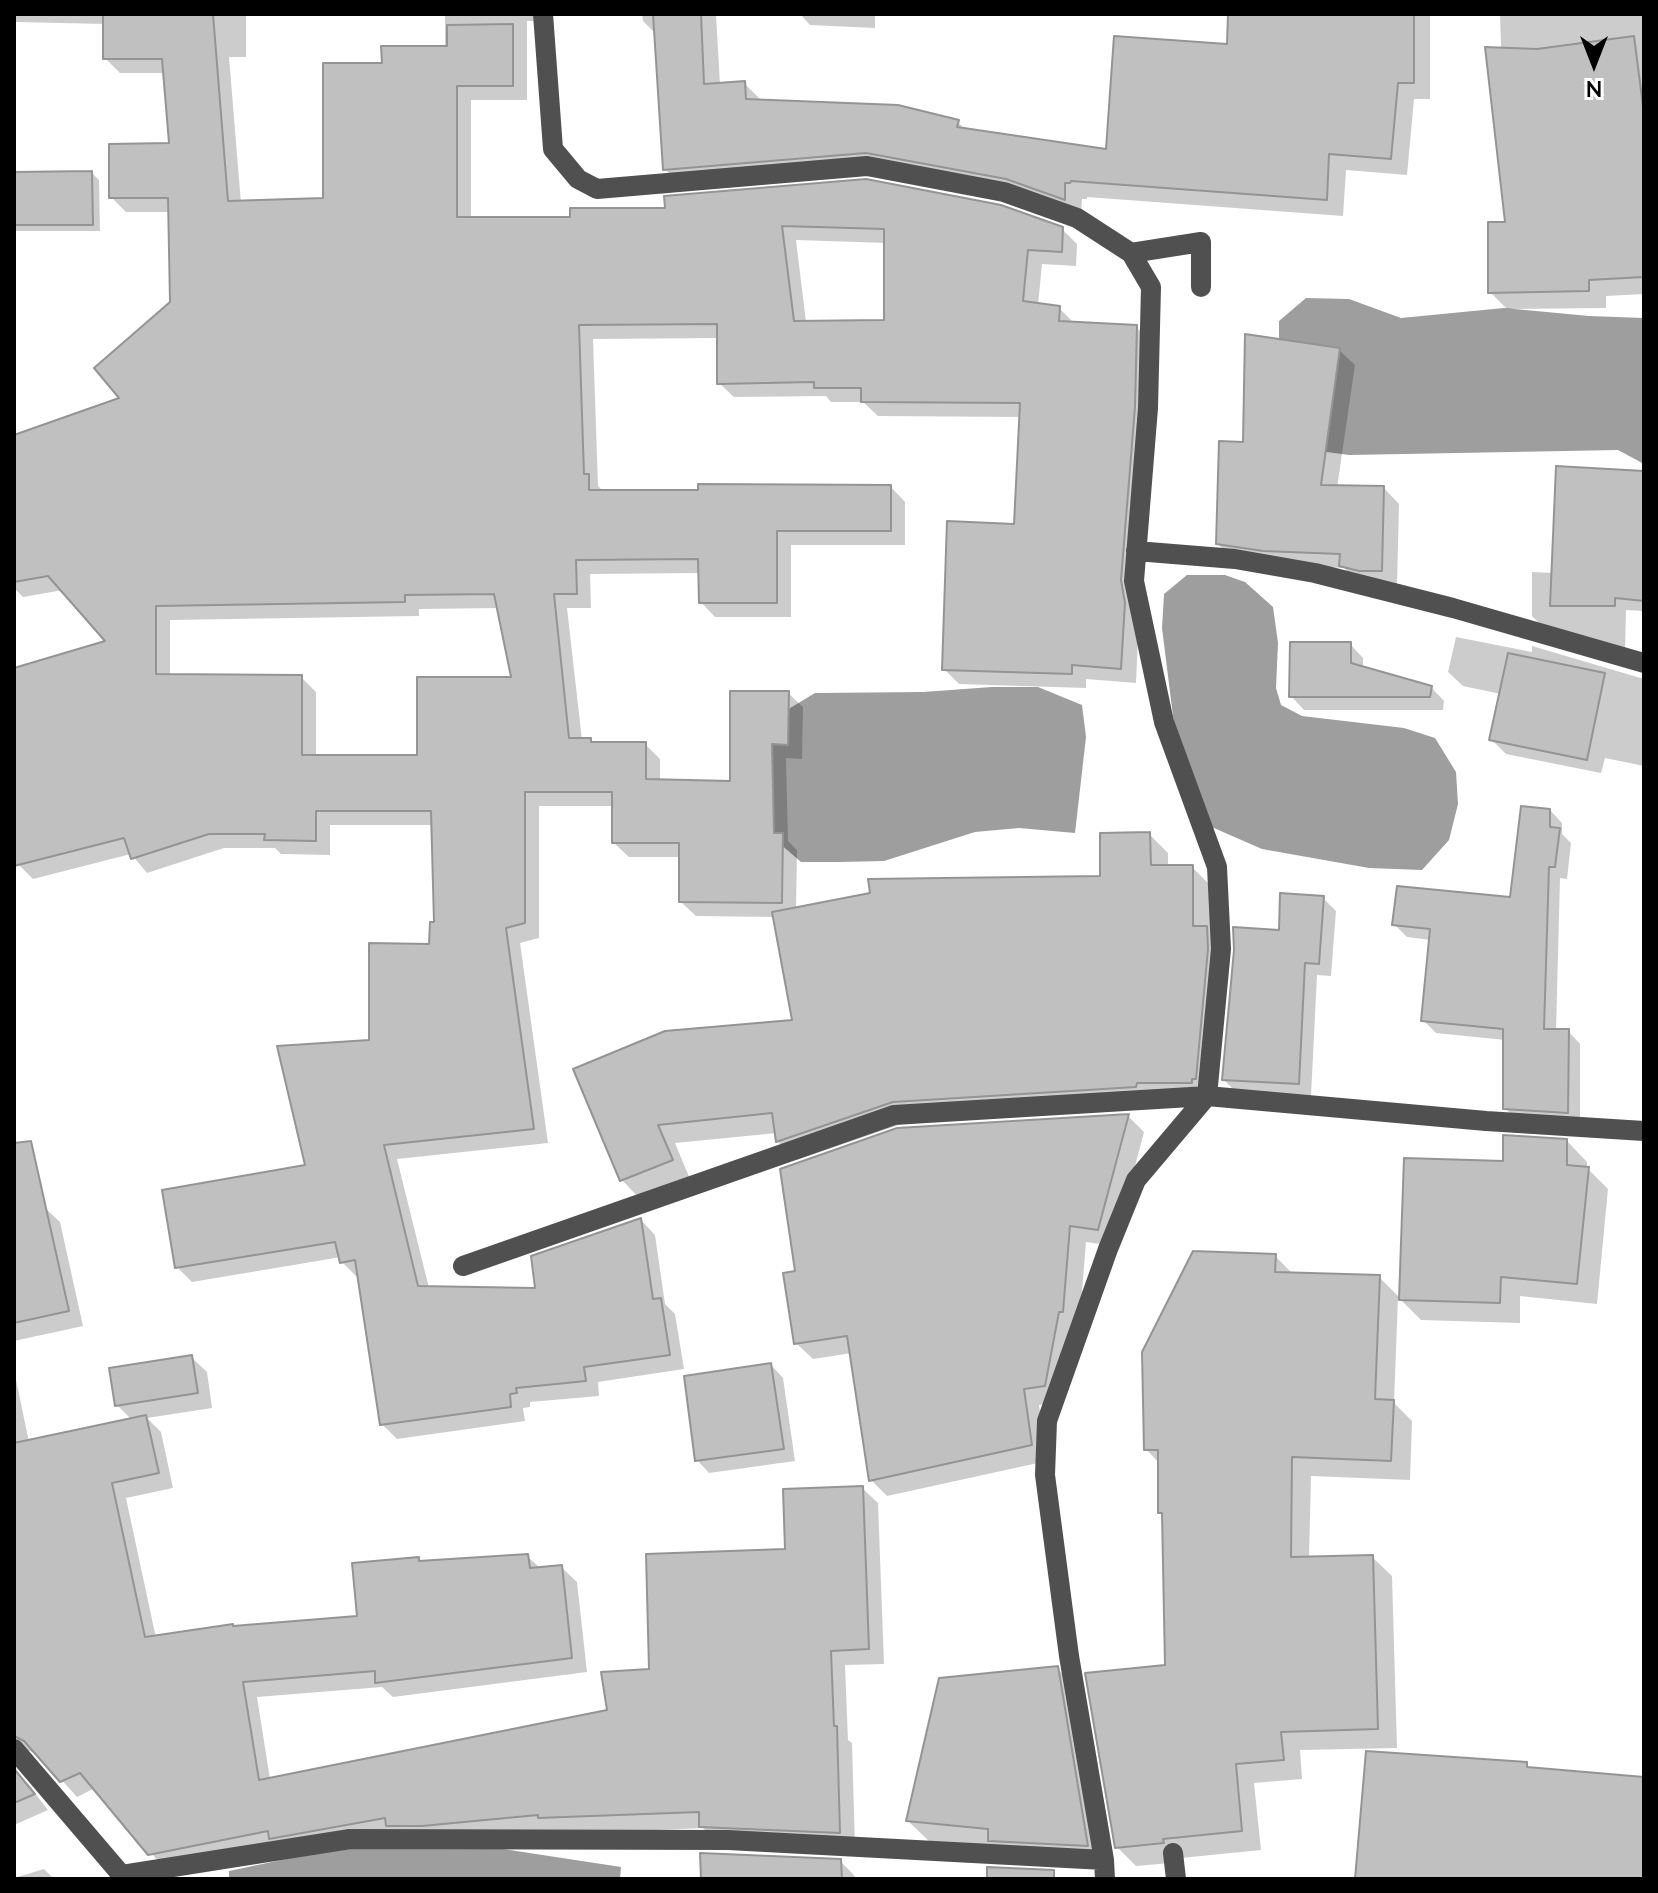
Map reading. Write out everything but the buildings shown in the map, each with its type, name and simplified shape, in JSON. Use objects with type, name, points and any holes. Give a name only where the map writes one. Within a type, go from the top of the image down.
[{"type":"street","points":[[14,1749],[123,1877],[350,1839],[728,1840],[1104,1870],[1069,1656],[1045,1475],[1047,1421],[1136,1180],[1207,1096],[1221,949],[1217,867],[1164,722],[1134,581],[1151,369],[1151,287],[1131,253],[1077,218],[1004,192],[867,166],[597,189],[578,179],[553,149],[543,14]]},
{"type":"street","points":[[1131,253],[1201,242],[1201,287]]},
{"type":"street","points":[[1136,551],[1235,559],[1315,573],[1453,608],[1644,663]]},
{"type":"street","points":[[463,1266],[894,1115],[1207,1096],[1486,1121],[1644,1131]]},
{"type":"street","points":[[1173,1853],[1176,1879]]},
{"type":"shaded area","points":[[1306,298],[1349,299],[1401,318],[1504,308],[1644,318],[1644,464],[1618,450],[1349,455],[1312,450],[1279,371],[1279,321]]},
{"type":"shaded area","points":[[1187,575],[1225,575],[1245,582],[1273,607],[1278,643],[1276,688],[1281,705],[1302,716],[1404,728],[1435,738],[1456,772],[1458,804],[1449,840],[1422,870],[1369,868],[1262,849],[1207,825],[1178,756],[1162,628],[1164,594]]},
{"type":"shaded area","points":[[1038,687],[1082,705],[1086,737],[1075,833],[1019,828],[975,832],[884,861],[839,862],[801,862],[771,836],[759,754],[777,716],[815,693],[923,692]]},
{"type":"shaded area","points":[[464,1843],[621,1867],[620,1879],[229,1879],[229,1871],[348,1846]]}]
